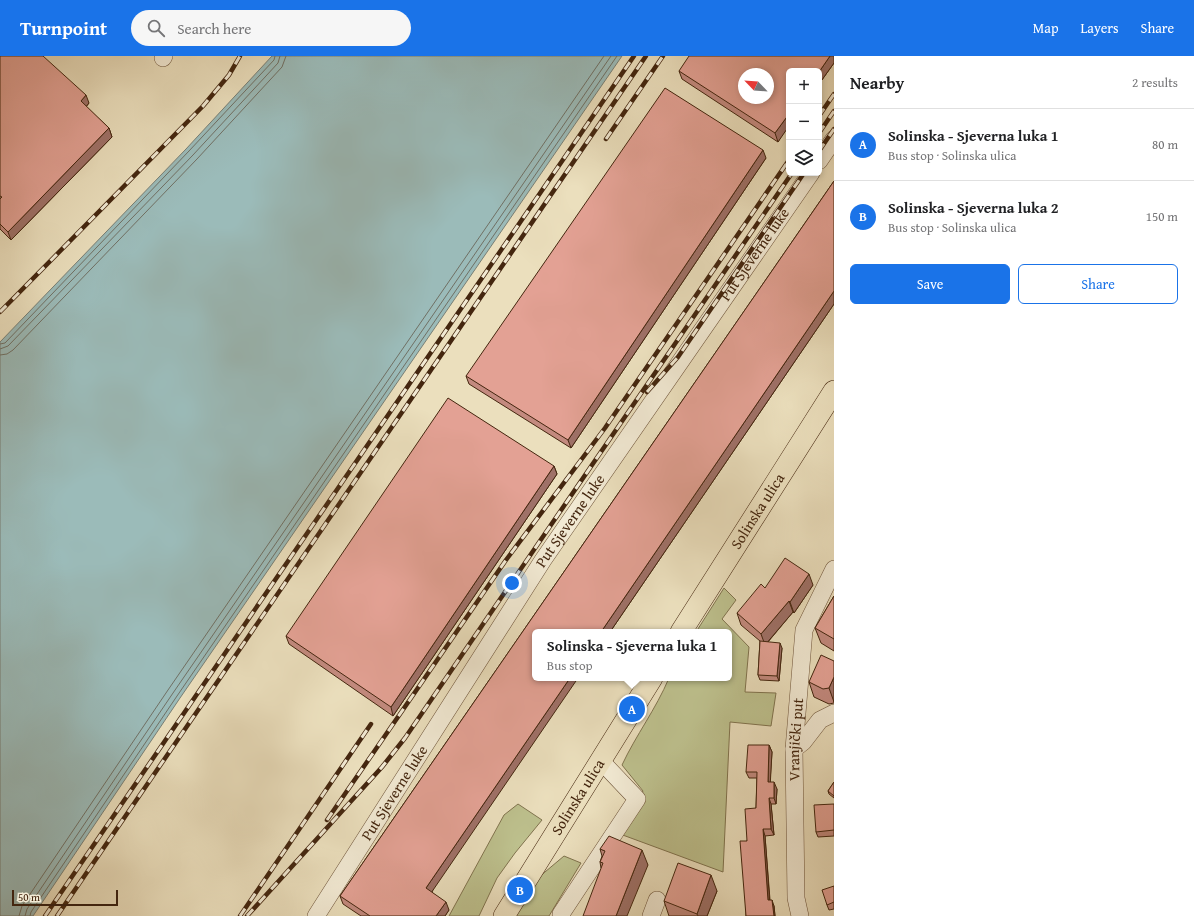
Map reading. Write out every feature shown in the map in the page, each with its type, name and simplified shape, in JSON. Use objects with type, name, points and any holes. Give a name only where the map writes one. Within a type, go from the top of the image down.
[{"type":"main road","name":"Solinska ulica","points":[[683,629],[834,391]]},
{"type":"main road","name":"Solinska ulica","points":[[504,916],[650,681]]},
{"type":"street","points":[[822,157],[834,139]]},
{"type":"street","name":"Put Sjeverne luke","points":[[316,916],[543,560],[809,176]]},
{"type":"street","name":"Vranjički put","points":[[800,916],[796,898],[794,749],[804,630],[834,569]]},
{"type":"street","points":[[794,749],[803,742],[820,720],[834,713]]},
{"type":"street","points":[[561,914],[637,799],[600,760]]},
{"type":"green space","points":[[724,588],[736,600],[722,619],[732,629],[698,629]]},
{"type":"green space","points":[[732,629],[749,647],[745,692],[776,693],[771,726],[730,722],[723,872],[620,834],[643,791],[622,765],[668,681],[732,681]]},
{"type":"green space","points":[[518,804],[542,820],[497,878],[479,916],[449,916],[504,815]]},
{"type":"green space","points":[[564,856],[581,863],[549,916],[515,916],[539,877]]},
{"type":"water","points":[[272,56],[622,56],[180,698],[33,916],[0,916],[0,342],[186,149]]},
{"type":"building","points":[[0,56],[43,56],[86,95],[81,101],[109,128],[8,232],[0,224],[0,199],[2,197],[0,196]]},
{"type":"building","points":[[689,56],[830,56],[822,68],[786,68],[786,118],[775,133],[679,71]]},
{"type":"building","points":[[665,88],[763,150],[568,440],[466,376]]},
{"type":"building","points":[[834,181],[834,291],[603,629],[532,629],[532,681],[568,681],[426,888],[446,902],[436,916],[370,916],[340,896]]},
{"type":"building","points":[[448,398],[554,466],[391,707],[286,636]]},
{"type":"building","points":[[785,558],[809,574],[790,602],[789,601],[761,634],[737,613],[761,584],[765,588]]},
{"type":"building","points":[[834,596],[834,639],[815,628]]},
{"type":"building","points":[[760,641],[780,643],[777,676],[758,675]]},
{"type":"building","points":[[821,655],[834,661],[834,677],[829,688],[823,689],[809,682]]},
{"type":"building","points":[[748,745],[769,745],[768,782],[774,782],[774,798],[769,798],[771,829],[763,829],[768,900],[772,900],[774,916],[746,916],[740,841],[747,841],[745,809],[756,808],[757,772],[746,772]]},
{"type":"building","points":[[834,782],[834,796],[828,791]]},
{"type":"building","points":[[834,804],[834,830],[816,832],[814,805]]},
{"type":"building","points":[[609,836],[642,850],[616,916],[583,916],[603,863],[600,862],[605,851],[600,849]]},
{"type":"building","points":[[678,863],[711,875],[697,914],[664,901]]},
{"type":"building","points":[[834,886],[834,902],[827,905],[822,890]]},
{"type":"railway","points":[[0,312],[203,106],[229,75],[240,56]]},
{"type":"railway","points":[[45,916],[634,56]]},
{"type":"railway","points":[[57,916],[646,56]]},
{"type":"railway","points":[[606,139],[663,56]]},
{"type":"railway","points":[[822,112],[834,94]]},
{"type":"railway","points":[[822,129],[834,111]]},
{"type":"railway","points":[[822,147],[834,129]]},
{"type":"railway","points":[[327,820],[506,560],[605,428],[786,164]]},
{"type":"railway","points":[[247,916],[382,767],[405,738],[790,176]]},
{"type":"railway","points":[[647,392],[678,357],[802,176]]},
{"type":"railway","points":[[240,916],[371,724]]},
{"type":"place","name":"Solinska - Sjeverna luka 1","points":[[632,709]]},
{"type":"place","name":"Solinska - Sjeverna luka 2","points":[[520,890]]}]
